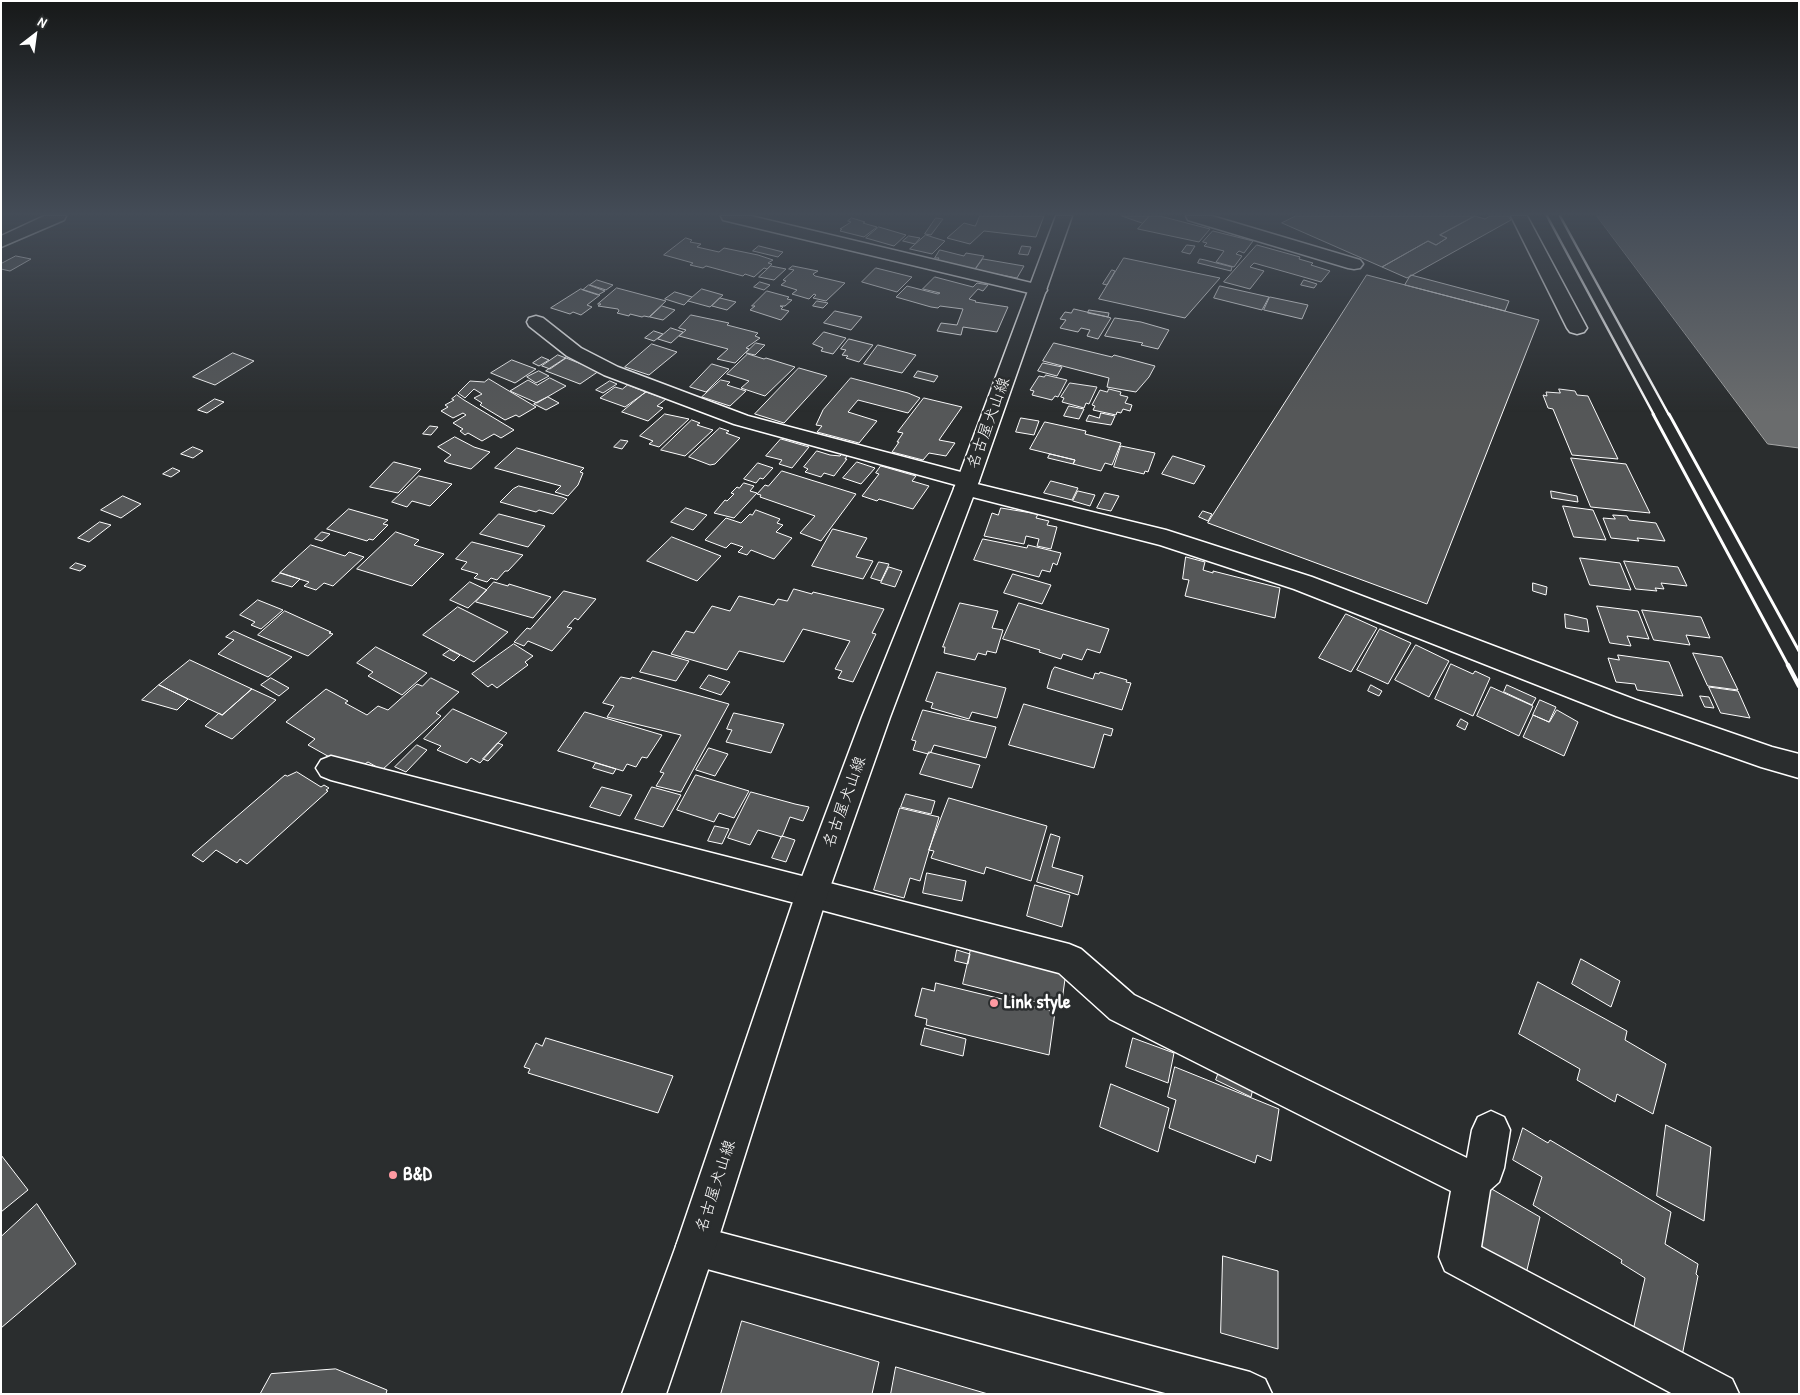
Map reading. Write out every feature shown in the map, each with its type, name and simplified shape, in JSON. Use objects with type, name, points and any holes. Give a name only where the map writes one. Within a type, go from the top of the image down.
[{"type":"street","points":[[1001,281],[1038,290]]},
{"type":"street","name":"名古屋犬山線","points":[[644,1394],[696,1246],[812,893],[876,717],[967,484],[1041,281]]},
{"type":"street","points":[[1553,281],[1577,328]]},
{"type":"street","points":[[536,322],[574,352],[611,371],[741,420],[1166,538],[1285,577],[1626,708],[1771,759],[1799,766]]},
{"type":"street","points":[[331,768],[1069,960],[1122,1007],[1472,1180]]},
{"type":"street","points":[[1491,1130],[1485,1168],[1472,1180],[1459,1258],[1717,1394]]},
{"type":"street","points":[[696,1246],[1250,1394]]},
{"type":"shaded area","points":[[1646,281],[1799,281],[1799,448],[1768,444]]},
{"type":"building","points":[[595,281],[601,281],[613,285],[606,290],[590,285]]},
{"type":"building","points":[[786,281],[837,281],[845,283],[826,301],[813,298],[816,295],[814,294],[809,299],[792,294],[797,290],[781,285]]},
{"type":"building","points":[[863,281],[908,281],[897,292]]},
{"type":"building","points":[[931,281],[951,281],[973,287],[977,283],[988,285],[983,291],[978,289],[969,299],[975,302],[1008,307],[997,332],[963,327],[961,335],[937,331],[941,323],[957,325],[963,309],[940,306],[938,308],[931,307],[896,297],[907,286],[940,293],[923,289]]},
{"type":"building","points":[[1110,281],[1217,281],[1185,318],[1099,299]]},
{"type":"building","points":[[1225,281],[1256,281],[1250,289]]},
{"type":"building","points":[[1303,281],[1317,284],[1314,288],[1301,285]]},
{"type":"building","points":[[1363,281],[1390,281],[1539,320],[1427,604],[1208,523]]},
{"type":"building","points":[[1407,281],[1434,281],[1509,301],[1505,311],[1405,285]]},
{"type":"building","points":[[760,282],[770,285],[764,290],[754,287]]},
{"type":"building","points":[[589,285],[605,291],[598,295],[583,290]]},
{"type":"building","points":[[1220,286],[1269,297],[1262,310],[1214,298]]},
{"type":"building","points":[[617,288],[666,301],[649,317],[630,314],[629,316],[617,313],[618,309],[598,306]]},
{"type":"building","points":[[581,289],[600,295],[587,305],[592,307],[581,315],[573,312],[570,314],[551,308]]},
{"type":"building","points":[[702,289],[723,295],[710,307],[688,301]]},
{"type":"building","points":[[767,291],[789,297],[787,299],[792,300],[785,306],[780,306],[783,307],[781,309],[789,311],[781,320],[750,310]]},
{"type":"building","points":[[675,292],[692,297],[684,305],[665,299]]},
{"type":"building","points":[[1270,297],[1308,305],[1302,319],[1264,310]]},
{"type":"building","points":[[720,298],[736,302],[727,310],[712,306]]},
{"type":"building","points":[[817,301],[828,303],[823,308],[813,306]]},
{"type":"building","points":[[662,306],[675,310],[663,320],[650,317]]},
{"type":"building","points":[[1074,309],[1111,318],[1098,339],[1087,336],[1090,330],[1081,328],[1078,332],[1060,328],[1066,320],[1060,319],[1065,312],[1071,313]]},
{"type":"building","points":[[1089,310],[1109,313],[1108,317],[1088,313]]},
{"type":"building","points":[[835,311],[862,317],[851,330],[824,323]]},
{"type":"building","points":[[691,315],[729,323],[727,325],[758,333],[755,336],[760,338],[746,348],[749,349],[735,363],[717,359],[728,349],[679,336],[686,330],[679,328]]},
{"type":"building","points":[[1115,318],[1141,322],[1169,330],[1158,349],[1141,345],[1143,343],[1105,336]]},
{"type":"building","points":[[671,328],[683,332],[671,343],[658,339]]},
{"type":"building","points":[[654,331],[663,334],[654,341],[645,338]]},
{"type":"building","points":[[824,332],[846,338],[833,354],[821,351],[823,348],[813,344]]},
{"type":"building","points":[[849,339],[873,345],[859,362],[842,355],[846,350],[841,349]]},
{"type":"building","points":[[756,343],[765,345],[755,355],[746,353]]},
{"type":"building","points":[[1054,343],[1112,357],[1114,355],[1155,366],[1149,377],[1136,392],[1107,387],[1109,378],[1043,361]]},
{"type":"building","points":[[652,344],[677,352],[649,375],[625,367]]},
{"type":"building","points":[[878,345],[916,355],[902,373],[864,364]]},
{"type":"building","points":[[233,353],[254,361],[215,385],[193,377]]},
{"type":"building","points":[[748,354],[795,367],[765,396],[741,388],[749,381],[727,374]]},
{"type":"building","points":[[558,355],[566,358],[550,369],[542,366]]},
{"type":"building","points":[[542,357],[549,360],[539,366],[533,363]]},
{"type":"building","points":[[566,358],[599,371],[580,384],[546,371]]},
{"type":"building","points":[[512,360],[536,369],[515,383],[491,373]]},
{"type":"building","points":[[1043,363],[1062,367],[1057,376],[1038,371]]},
{"type":"building","points":[[712,364],[729,369],[706,392],[690,387]]},
{"type":"building","points":[[799,368],[827,376],[784,423],[755,414]]},
{"type":"building","points":[[539,371],[549,376],[536,383],[527,377]]},
{"type":"building","points":[[918,371],[938,376],[934,382],[914,377]]},
{"type":"building","points":[[1046,375],[1067,380],[1058,397],[1055,396],[1052,400],[1032,395],[1034,391],[1030,390],[1039,376],[1044,377]]},
{"type":"building","points":[[550,378],[566,386],[537,403],[510,391],[528,380],[537,385]]},
{"type":"building","points":[[851,378],[920,398],[908,413],[858,400],[848,412],[877,421],[859,443],[817,432],[822,426],[816,425],[823,410]]},
{"type":"building","points":[[489,379],[536,407],[519,417],[516,415],[505,420],[480,405],[482,403],[474,398],[482,394],[474,389],[465,398],[458,393],[470,381],[484,382]]},
{"type":"building","points":[[721,380],[730,382],[727,385],[746,391],[730,406],[702,397]]},
{"type":"building","points":[[610,381],[617,384],[603,393],[596,390]]},
{"type":"building","points":[[1070,383],[1097,387],[1089,404],[1086,403],[1084,408],[1062,402],[1064,398],[1061,397]]},
{"type":"building","points":[[628,385],[646,392],[625,407],[600,398],[615,387],[622,389]]},
{"type":"building","points":[[1109,389],[1121,392],[1120,395],[1128,397],[1125,403],[1132,405],[1130,411],[1123,409],[1121,413],[1117,412],[1116,415],[1093,410],[1095,406],[1092,405],[1100,390],[1107,392]]},
{"type":"building","points":[[1559,389],[1575,391],[1577,395],[1588,396],[1618,459],[1572,455],[1553,409],[1548,408],[1543,395],[1547,396],[1546,392],[1560,393]]},
{"type":"building","points":[[646,392],[666,399],[657,406],[663,408],[648,421],[622,412]]},
{"type":"building","points":[[457,395],[514,430],[501,438],[494,434],[482,441],[468,433],[465,435],[460,431],[463,429],[453,423],[466,415],[463,413],[453,418],[441,411],[448,407],[445,405],[454,400],[452,399]]},
{"type":"building","points":[[548,397],[559,403],[546,410],[534,404]]},
{"type":"building","points":[[924,398],[962,407],[939,440],[955,443],[946,456],[929,453],[923,460],[892,452],[903,433],[898,432]]},
{"type":"building","points":[[215,399],[224,402],[207,413],[198,410]]},
{"type":"building","points":[[1069,406],[1084,409],[1079,419],[1064,416]]},
{"type":"building","points":[[1101,413],[1115,416],[1111,425],[1086,421],[1089,415],[1099,418]]},
{"type":"building","points":[[665,414],[689,419],[659,447],[649,444],[653,441],[640,436]]},
{"type":"building","points":[[1021,418],[1039,421],[1034,435],[1016,432]]},
{"type":"building","points":[[692,420],[700,423],[697,425],[713,430],[685,456],[661,450]]},
{"type":"building","points":[[1045,422],[1086,431],[1085,434],[1121,443],[1112,465],[1105,463],[1101,471],[1073,464],[1075,460],[1030,449]]},
{"type":"building","points":[[430,426],[438,427],[431,435],[423,434]]},
{"type":"building","points":[[720,428],[729,431],[726,433],[740,438],[715,464],[710,465],[689,457]]},
{"type":"building","points":[[455,437],[474,447],[490,452],[471,469],[448,463],[444,461],[451,455],[438,447]]},
{"type":"building","points":[[781,439],[809,447],[792,468],[779,464],[782,460],[766,456]]},
{"type":"building","points":[[621,440],[628,441],[622,449],[614,447]]},
{"type":"building","points":[[1121,446],[1155,453],[1148,472],[1145,471],[1144,474],[1114,467]]},
{"type":"building","points":[[193,447],[203,451],[193,458],[181,454]]},
{"type":"building","points":[[517,448],[584,468],[580,472],[583,473],[578,485],[568,496],[555,492],[561,486],[495,468]]},
{"type":"building","points":[[817,451],[830,455],[840,456],[842,454],[847,456],[845,459],[847,459],[834,476],[824,473],[821,477],[805,472],[808,469],[804,467]]},
{"type":"building","points":[[1050,454],[1075,460],[1073,464],[1048,458]]},
{"type":"building","points":[[1173,456],[1205,466],[1194,484],[1162,474]]},
{"type":"building","points":[[1571,458],[1626,464],[1650,513],[1591,507]]},
{"type":"building","points":[[394,462],[421,469],[398,493],[370,487]]},
{"type":"building","points":[[857,462],[875,468],[861,484],[843,478]]},
{"type":"building","points":[[758,463],[773,468],[763,479],[760,478],[756,483],[744,479]]},
{"type":"building","points":[[881,466],[916,476],[912,481],[929,486],[913,509],[862,496],[879,474],[876,473]]},
{"type":"building","points":[[173,468],[180,471],[171,477],[163,474]]},
{"type":"building","points":[[782,471],[856,494],[821,541],[800,533],[815,516],[760,497],[761,495],[757,494],[765,485],[768,486]]},
{"type":"building","points":[[419,476],[452,484],[430,506],[412,501],[407,507],[392,502]]},
{"type":"building","points":[[1051,481],[1078,488],[1072,500],[1044,493]]},
{"type":"building","points":[[744,483],[754,486],[750,491],[757,493],[734,518],[714,513],[725,500],[727,501],[734,494],[731,493],[737,487],[739,488]]},
{"type":"building","points":[[519,486],[567,499],[553,514],[539,510],[536,512],[500,502],[513,489]]},
{"type":"building","points":[[1078,491],[1095,495],[1090,506],[1073,501]]},
{"type":"building","points":[[1551,491],[1577,496],[1578,502],[1552,498]]},
{"type":"building","points":[[1105,493],[1119,496],[1111,511],[1097,508]]},
{"type":"building","points":[[123,496],[141,504],[121,518],[101,510]]},
{"type":"building","points":[[1563,506],[1593,510],[1606,540],[1574,537]]},
{"type":"building","points":[[686,508],[707,515],[693,530],[671,522]]},
{"type":"building","points":[[1001,508],[1038,514],[1036,518],[1049,521],[1047,525],[1057,527],[1051,549],[1037,546],[1039,539],[1026,536],[1024,544],[984,536],[992,513],[998,515]]},
{"type":"building","points":[[349,509],[388,520],[383,524],[388,525],[373,540],[369,539],[367,541],[327,529]]},
{"type":"building","points":[[756,510],[780,519],[777,523],[783,525],[776,532],[792,538],[774,559],[751,550],[747,555],[738,552],[743,547],[731,543],[726,548],[705,540],[726,518],[741,523]]},
{"type":"building","points":[[1203,511],[1212,514],[1208,521],[1199,517]]},
{"type":"building","points":[[499,514],[545,526],[528,547],[480,534]]},
{"type":"building","points":[[1613,515],[1627,516],[1629,520],[1656,523],[1665,541],[1611,538],[1603,518],[1615,519]]},
{"type":"building","points":[[100,522],[111,525],[89,542],[78,538]]},
{"type":"building","points":[[833,529],[867,538],[856,557],[873,561],[863,579],[812,566]]},
{"type":"building","points":[[322,532],[330,534],[322,541],[315,539]]},
{"type":"building","points":[[396,532],[419,540],[414,545],[444,554],[412,586],[357,569]]},
{"type":"building","points":[[672,537],[721,556],[697,581],[647,561]]},
{"type":"building","points":[[983,539],[1027,548],[1028,545],[1061,553],[1057,565],[1053,563],[1050,572],[1042,570],[1039,577],[974,560]]},
{"type":"building","points":[[472,542],[523,555],[497,580],[491,578],[487,582],[474,578],[478,574],[461,569],[467,562],[456,559]]},
{"type":"building","points":[[311,545],[345,556],[349,552],[364,557],[333,586],[324,583],[316,590],[304,586],[309,582],[280,573]]},
{"type":"building","points":[[1186,557],[1205,562],[1203,570],[1280,588],[1275,618],[1185,596],[1189,580],[1183,579]]},
{"type":"building","points":[[1580,558],[1620,563],[1631,590],[1590,585]]},
{"type":"building","points":[[1624,561],[1678,567],[1687,586],[1661,583],[1664,589],[1655,588],[1657,591],[1636,589]]},
{"type":"building","points":[[879,562],[889,564],[881,581],[871,578]]},
{"type":"building","points":[[76,563],[86,566],[80,571],[70,568]]},
{"type":"building","points":[[889,567],[902,571],[895,587],[881,583]]},
{"type":"building","points":[[281,573],[300,579],[292,587],[272,581]]},
{"type":"building","points":[[1013,574],[1051,585],[1042,604],[1004,593]]},
{"type":"building","points":[[470,582],[487,590],[468,608],[450,600]]},
{"type":"building","points":[[494,582],[508,586],[509,584],[551,597],[533,618],[476,602]]},
{"type":"building","points":[[1533,583],[1547,587],[1546,595],[1533,591]]},
{"type":"building","points":[[794,589],[884,609],[872,633],[876,634],[853,682],[838,678],[842,671],[835,669],[850,641],[803,629],[784,662],[739,651],[727,670],[671,654],[686,631],[694,633],[712,606],[730,611],[739,596],[774,605],[778,599],[787,601]]},
{"type":"building","points":[[564,591],[596,599],[578,620],[575,618],[567,627],[572,628],[552,651],[528,641],[524,646],[514,642],[527,628],[530,629]]},
{"type":"building","points":[[258,600],[283,610],[261,629],[251,625],[255,622],[240,615]]},
{"type":"building","points":[[960,603],[998,611],[992,628],[1003,630],[996,653],[987,651],[986,655],[978,653],[975,660],[944,653],[945,647],[943,647]]},
{"type":"building","points":[[1019,603],[1109,629],[1100,653],[1087,649],[1082,660],[1063,654],[1061,659],[1039,652],[1040,650],[1003,639]]},
{"type":"building","points":[[1597,606],[1638,611],[1649,639],[1627,636],[1631,646],[1610,643]]},
{"type":"building","points":[[458,607],[508,632],[474,662],[423,635]]},
{"type":"building","points":[[1642,610],[1701,617],[1710,638],[1686,635],[1690,645],[1654,640]]},
{"type":"building","points":[[285,611],[333,634],[308,656],[258,635]]},
{"type":"building","points":[[1346,614],[1377,628],[1351,672],[1319,658]]},
{"type":"building","points":[[1565,614],[1587,619],[1589,632],[1566,628]]},
{"type":"building","points":[[1380,629],[1411,643],[1388,684],[1357,670]]},
{"type":"building","points":[[234,631],[292,657],[268,677],[218,654],[234,640],[226,637]]},
{"type":"building","points":[[514,644],[533,656],[525,662],[528,665],[497,688],[492,684],[488,687],[472,674]]},
{"type":"building","points":[[1416,645],[1449,661],[1429,697],[1395,680]]},
{"type":"building","points":[[376,647],[427,673],[402,695],[368,676],[373,672],[357,663]]},
{"type":"building","points":[[450,650],[460,655],[454,661],[443,655]]},
{"type":"building","points":[[653,651],[689,661],[676,681],[640,672]]},
{"type":"building","points":[[1693,653],[1722,657],[1738,690],[1708,686]]},
{"type":"building","points":[[1618,655],[1669,662],[1683,696],[1637,690],[1635,684],[1616,682],[1608,658],[1619,660]]},
{"type":"building","points":[[190,660],[252,689],[222,715],[159,685]]},
{"type":"building","points":[[1451,664],[1473,674],[1475,671],[1490,678],[1473,716],[1435,699]]},
{"type":"building","points":[[1055,667],[1093,679],[1095,673],[1099,674],[1100,672],[1127,680],[1126,682],[1131,683],[1122,710],[1047,688]]},
{"type":"building","points":[[937,672],[1006,688],[997,718],[972,712],[969,719],[931,708],[933,703],[926,701]]},
{"type":"building","points":[[709,675],[730,682],[721,695],[700,688]]},
{"type":"building","points":[[621,677],[631,679],[632,677],[729,704],[681,792],[656,786],[664,773],[660,772],[681,735],[607,717],[614,706],[603,703]]},
{"type":"building","points":[[271,678],[289,688],[279,696],[261,685]]},
{"type":"building","points":[[431,678],[459,692],[436,713],[441,716],[382,770],[368,762],[363,765],[333,759],[308,745],[315,739],[286,722],[326,689],[348,701],[345,703],[367,715],[378,706],[388,710],[417,684],[422,686]]},
{"type":"building","points":[[159,685],[188,699],[177,710],[142,700]]},
{"type":"building","points":[[1371,685],[1382,691],[1379,696],[1368,691]]},
{"type":"building","points":[[1507,685],[1536,698],[1532,705],[1504,692]]},
{"type":"building","points":[[1491,687],[1533,706],[1519,736],[1477,716]]},
{"type":"building","points":[[1709,687],[1738,691],[1750,718],[1721,713]]},
{"type":"building","points":[[252,689],[276,700],[232,739],[205,726],[219,713],[222,715]]},
{"type":"building","points":[[1700,696],[1709,697],[1714,708],[1705,707]]},
{"type":"building","points":[[1540,700],[1556,707],[1549,722],[1533,715]]},
{"type":"building","points":[[1024,704],[1113,729],[1111,736],[1104,734],[1094,768],[1009,745]]},
{"type":"building","points":[[453,709],[507,733],[480,763],[471,758],[467,763],[437,750],[441,746],[424,739]]},
{"type":"building","points":[[923,710],[996,727],[986,758],[934,745],[928,754],[913,750],[916,741],[912,740]]},
{"type":"building","points":[[1557,710],[1578,722],[1564,756],[1523,737],[1533,715],[1549,722]]},
{"type":"building","points":[[585,712],[662,735],[647,758],[642,757],[636,767],[627,764],[623,771],[558,751]]},
{"type":"building","points":[[734,713],[784,724],[771,753],[726,742],[732,730],[727,729]]},
{"type":"building","points":[[1461,719],[1468,723],[1465,730],[1457,726]]},
{"type":"building","points":[[498,743],[503,745],[488,761],[483,759]]},
{"type":"building","points":[[417,745],[427,750],[406,772],[395,767]]},
{"type":"building","points":[[709,748],[728,754],[715,776],[696,770]]},
{"type":"building","points":[[929,752],[980,765],[972,788],[920,774]]},
{"type":"building","points":[[596,763],[616,769],[613,774],[593,768]]},
{"type":"building","points":[[297,772],[321,787],[324,785],[329,788],[326,790],[328,791],[247,864],[240,859],[237,863],[216,850],[203,862],[192,855],[285,775]]},
{"type":"building","points":[[696,775],[749,791],[734,818],[719,813],[714,822],[677,810]]},
{"type":"building","points":[[602,787],[632,795],[620,816],[590,807]]},
{"type":"building","points":[[652,787],[681,795],[663,827],[635,819]]},
{"type":"building","points":[[751,792],[809,807],[803,821],[790,817],[782,837],[758,830],[750,845],[728,838]]},
{"type":"building","points":[[906,794],[935,801],[931,814],[901,807]]},
{"type":"building","points":[[949,798],[1047,826],[1031,881],[986,867],[984,874],[931,858],[934,851],[929,850]]},
{"type":"building","points":[[900,808],[939,817],[920,881],[910,878],[904,898],[874,890]]},
{"type":"building","points":[[715,826],[729,829],[722,844],[708,841]]},
{"type":"building","points":[[1051,834],[1060,837],[1052,867],[1083,876],[1078,895],[1037,882]]},
{"type":"building","points":[[782,836],[795,840],[786,862],[772,858]]},
{"type":"building","points":[[927,873],[966,881],[962,901],[923,893]]},
{"type":"building","points":[[1035,885],[1070,895],[1062,927],[1027,916]]},
{"type":"building","points":[[971,949],[1066,972],[1061,1008],[963,984]]},
{"type":"building","points":[[957,950],[970,954],[968,964],[955,961]]},
{"type":"building","points":[[1581,959],[1620,981],[1611,1007],[1572,984]]},
{"type":"building","points":[[1538,982],[1627,1031],[1625,1040],[1666,1064],[1653,1114],[1617,1094],[1615,1102],[1577,1080],[1580,1069],[1519,1034]]},
{"type":"building","points":[[936,983],[1055,1012],[1049,1055],[926,1025],[927,1019],[915,1016],[922,988],[934,991]]},
{"type":"building","points":[[925,1028],[966,1039],[963,1056],[921,1045]]},
{"type":"building","points":[[546,1038],[673,1076],[658,1113],[528,1073],[530,1069],[524,1067],[536,1043],[542,1046]]},
{"type":"building","points":[[1133,1038],[1174,1053],[1168,1083],[1126,1067]]},
{"type":"building","points":[[1175,1067],[1279,1109],[1271,1161],[1257,1155],[1255,1163],[1169,1128],[1176,1100],[1168,1097]]},
{"type":"building","points":[[1220,1069],[1254,1084],[1251,1097],[1216,1080]]},
{"type":"building","points":[[1111,1084],[1169,1108],[1158,1152],[1100,1127]]},
{"type":"building","points":[[1666,1125],[1711,1147],[1704,1221],[1657,1196]]},
{"type":"building","points":[[1523,1128],[1548,1143],[1550,1140],[1671,1212],[1665,1244],[1698,1264],[1696,1274],[1698,1276],[1680,1366],[1632,1335],[1645,1278],[1621,1263],[1622,1260],[1533,1205],[1542,1177],[1513,1160]]},
{"type":"building","points":[[1,1155],[28,1190],[1,1212]]},
{"type":"building","points":[[1490,1188],[1540,1217],[1524,1282],[1473,1250]]},
{"type":"building","points":[[37,1204],[76,1264],[1,1328],[1,1237]]},
{"type":"building","points":[[1223,1256],[1278,1271],[1278,1349],[1221,1333]]},
{"type":"building","points":[[742,1321],[879,1362],[872,1394],[721,1394]]},
{"type":"building","points":[[896,1367],[988,1394],[891,1394]]},
{"type":"building","points":[[336,1369],[387,1390],[386,1394],[260,1394],[271,1374]]},
{"type":"railway","points":[[1582,281],[1654,415]]},
{"type":"railway","points":[[1596,281],[1669,415]]},
{"type":"railway","points":[[1653,414],[1789,667]]},
{"type":"railway","points":[[1669,414],[1799,651]]},
{"type":"railway","points":[[1788,665],[1799,686]]},
{"type":"place","name":"Link style","points":[[994,1003]]},
{"type":"place","name":"B&D","points":[[393,1175]]}]
